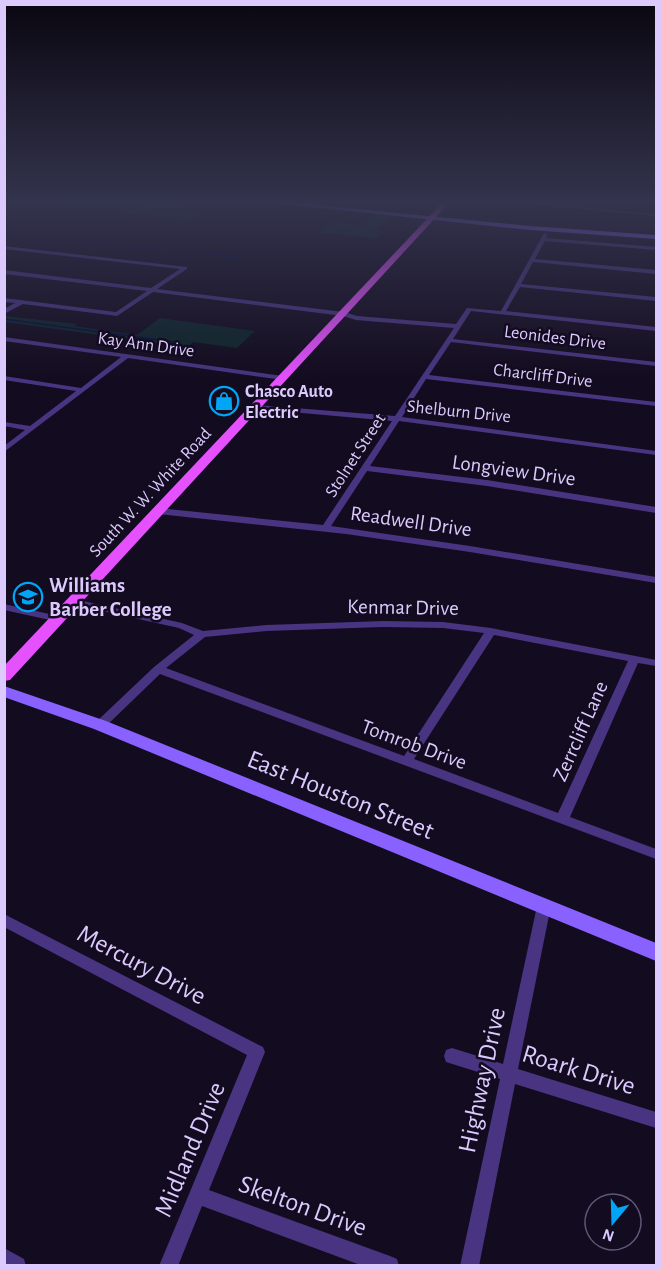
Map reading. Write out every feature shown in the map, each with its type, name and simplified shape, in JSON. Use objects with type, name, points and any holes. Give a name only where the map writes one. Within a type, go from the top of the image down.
[{"type":"main road","name":"South W. W. White Road","points":[[4,676],[392,262]]},
{"type":"main road","name":"East Houston Street","points":[[4,691],[100,725],[657,952]]},
{"type":"street","points":[[4,300],[117,314],[185,268],[136,262]]},
{"type":"street","points":[[530,262],[503,312],[657,329]]},
{"type":"street","points":[[555,262],[657,272]]},
{"type":"street","points":[[4,272],[344,314],[356,318],[458,326]]},
{"type":"street","points":[[517,285],[657,298]]},
{"type":"street","points":[[4,312],[22,302]]},
{"type":"street","name":"Stolnet Street","points":[[326,527],[469,309],[503,312]]},
{"type":"street","name":"Kay Ann Drive","points":[[4,339],[283,378]]},
{"type":"street","name":"Leonides Drive","points":[[449,340],[657,364]]},
{"type":"street","points":[[4,450],[127,356]]},
{"type":"street","name":"Charcliff Drive","points":[[425,376],[657,404]]},
{"type":"street","points":[[4,378],[83,390]]},
{"type":"street","name":"Shelburn Drive","points":[[257,407],[518,432],[657,453]]},
{"type":"street","points":[[4,424],[32,429]]},
{"type":"street","name":"Longview Drive","points":[[365,468],[487,483],[657,510]]},
{"type":"street","name":"Readwell Drive","points":[[158,511],[326,527],[455,545],[657,580]]},
{"type":"street","points":[[74,602],[182,626],[202,634],[158,669],[100,725]]},
{"type":"street","points":[[4,607],[59,619]]},
{"type":"street","name":"Kenmar Drive","points":[[202,634],[266,628],[405,623],[443,625],[491,631],[657,663]]},
{"type":"street","points":[[405,762],[491,631]]},
{"type":"street","name":"Zerrcliff Lane","points":[[562,819],[634,658]]},
{"type":"street","name":"Tomrob Drive","points":[[158,669],[657,854]]},
{"type":"street","name":"Highway Drive","points":[[469,1266],[544,906]]},
{"type":"street","name":"Mercury Drive","points":[[4,920],[257,1052]]},
{"type":"street","name":"Midland Drive","points":[[168,1266],[257,1052]]},
{"type":"street","name":"Roark Drive","points":[[452,1056],[657,1120]]},
{"type":"street","name":"Skelton Drive","points":[[197,1195],[390,1266]]},
{"type":"street","points":[[4,1257],[17,1266]]},
{"type":"shaded area","points":[[5,316],[77,324],[74,326],[137,335],[160,318],[255,331],[237,348],[193,342],[187,347],[5,322]]},
{"type":"waterway","points":[[4,319],[174,342]]},
{"type":"place","name":"Chasco Auto Electric","points":[[224,401]]},
{"type":"place","name":"Williams Barber College","points":[[28,597]]}]
